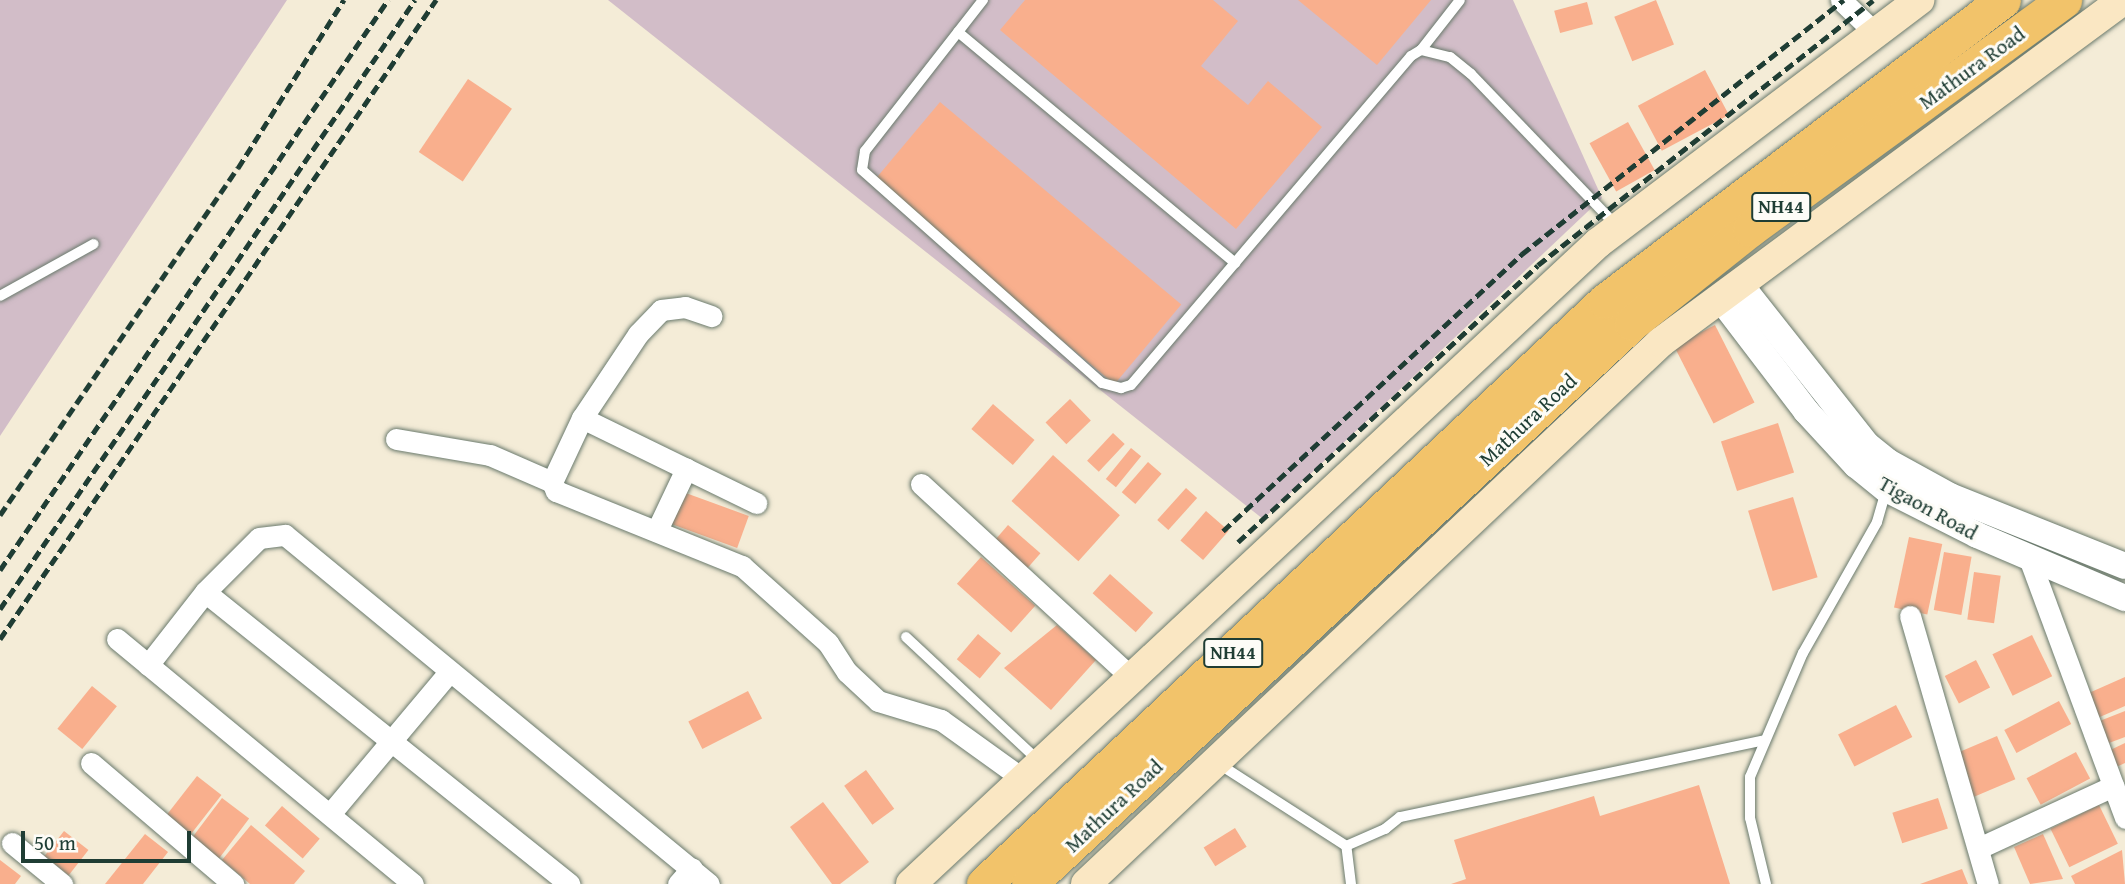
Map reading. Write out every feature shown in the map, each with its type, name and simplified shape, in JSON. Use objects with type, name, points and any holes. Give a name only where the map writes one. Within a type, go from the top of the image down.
[{"type":"highway","name":"Mathura Road","points":[[984,884],[1605,301],[2003,0]]},
{"type":"highway","name":"Mathura Road","points":[[1029,884],[1664,297],[2064,0]]},
{"type":"main road","points":[[911,884],[1618,227],[1919,0]]},
{"type":"main road","points":[[1086,884],[1661,342],[2123,0]]},
{"type":"street","points":[[1841,0],[1875,33]]},
{"type":"street","name":"Tigaon Road","points":[[1730,291],[1867,444],[1890,477],[2029,558],[2125,598]]},
{"type":"street","points":[[552,482],[582,418],[638,334],[661,310],[685,307],[711,316]]},
{"type":"street","points":[[582,418],[756,503]]},
{"type":"street","points":[[397,439],[490,455],[552,482],[556,491],[742,566],[828,643],[848,672],[878,701],[942,720],[1032,771]]},
{"type":"street","points":[[657,530],[685,469]]},
{"type":"street","name":"Tigaon Road","points":[[1890,477],[1950,496],[2125,566]]},
{"type":"street","points":[[921,484],[1132,678]]},
{"type":"street","points":[[148,665],[205,592],[259,538],[285,535],[655,843],[692,868],[709,884]]},
{"type":"street","points":[[2029,558],[2125,818]]},
{"type":"street","points":[[205,592],[569,884]]},
{"type":"street","points":[[1910,616],[1988,884]]},
{"type":"street","points":[[117,639],[413,884]]},
{"type":"street","points":[[330,814],[449,672]]},
{"type":"street","points":[[91,763],[233,884]]},
{"type":"street","points":[[1979,848],[2113,786]]},
{"type":"street","points":[[12,843],[62,884]]},
{"type":"street","points":[[678,884],[692,868]]},
{"type":"lane","points":[[983,0],[865,151],[862,170],[1102,383],[1121,388],[1131,384],[1411,56],[1422,50],[1460,0]]},
{"type":"lane","points":[[958,32],[1236,263]]},
{"type":"lane","points":[[1422,50],[1436,50],[1471,74],[1618,227]]},
{"type":"lane","points":[[0,296],[94,244]]},
{"type":"lane","points":[[1766,884],[1748,799],[1762,741],[1803,653],[1877,522],[1890,477]]},
{"type":"lane","points":[[906,637],[1032,771]]},
{"type":"lane","points":[[1346,846],[1385,829],[1399,817],[1762,741]]},
{"type":"lane","points":[[1215,762],[1346,846],[1351,884]]},
{"type":"shaded area","points":[[0,0],[287,0],[0,436]]},
{"type":"shaded area","points":[[608,0],[1513,0],[1602,198],[1263,519]]},
{"type":"building","points":[[1025,0],[1213,0],[1238,21],[1201,66],[1248,105],[1268,81],[1322,127],[1236,229],[1000,30]]},
{"type":"building","points":[[1298,0],[1431,0],[1377,65]]},
{"type":"building","points":[[1656,0],[1674,45],[1632,61],[1614,17]]},
{"type":"building","points":[[1587,2],[1593,24],[1560,33],[1554,11]]},
{"type":"building","points":[[1705,70],[1729,115],[1662,151],[1638,106]]},
{"type":"building","points":[[468,79],[512,109],[463,182],[419,152]]},
{"type":"building","points":[[940,102],[1181,304],[1114,384],[873,182]]},
{"type":"building","points":[[1628,122],[1655,170],[1616,191],[1590,143]]},
{"type":"building","points":[[1715,325],[1754,403],[1714,423],[1674,346]]},
{"type":"building","points":[[1070,399],[1091,421],[1066,444],[1046,423]]},
{"type":"building","points":[[993,404],[1035,440],[1013,465],[971,429]]},
{"type":"building","points":[[1778,423],[1794,472],[1737,491],[1721,442]]},
{"type":"building","points":[[1113,433],[1125,444],[1099,472],[1087,461]]},
{"type":"building","points":[[1131,448],[1141,456],[1116,487],[1106,479]]},
{"type":"building","points":[[1053,455],[1120,515],[1078,561],[1012,501]]},
{"type":"building","points":[[1148,462],[1162,474],[1135,504],[1122,492]]},
{"type":"building","points":[[1186,488],[1197,498],[1168,530],[1157,520]]},
{"type":"building","points":[[683,492],[749,516],[737,548],[671,524]]},
{"type":"building","points":[[1793,497],[1818,577],[1773,591],[1748,511]]},
{"type":"building","points":[[1206,511],[1229,531],[1203,560],[1180,540]]},
{"type":"building","points":[[1008,525],[1040,553],[1023,574],[990,545]]},
{"type":"building","points":[[1909,537],[1942,544],[1927,614],[1894,607]]},
{"type":"building","points":[[1944,552],[1972,557],[1961,615],[1934,610]]},
{"type":"building","points":[[981,557],[1035,606],[1011,633],[957,584]]},
{"type":"building","points":[[1974,572],[2001,576],[1994,623],[1967,620]]},
{"type":"building","points":[[1110,574],[1153,613],[1136,632],[1093,593]]},
{"type":"building","points":[[1057,625],[1096,660],[1051,710],[1004,668]]},
{"type":"building","points":[[978,634],[1001,653],[980,679],[957,659]]},
{"type":"building","points":[[2032,635],[2052,676],[2013,696],[1992,654]]},
{"type":"building","points":[[1976,660],[1990,688],[1959,704],[1945,676]]},
{"type":"building","points":[[2125,677],[2125,706],[2093,720],[2082,696]]},
{"type":"building","points":[[92,686],[117,706],[82,749],[57,729]]},
{"type":"building","points":[[748,691],[762,719],[702,749],[688,721]]},
{"type":"building","points":[[2059,701],[2071,724],[2016,753],[2004,730]]},
{"type":"building","points":[[1896,705],[1912,737],[1854,767],[1838,735]]},
{"type":"building","points":[[2125,711],[2125,737],[2101,746],[2092,724]]},
{"type":"building","points":[[1997,736],[2015,779],[1971,798],[1953,755]]},
{"type":"building","points":[[2125,743],[2125,763],[2112,769],[2104,753]]},
{"type":"building","points":[[2076,752],[2090,778],[2041,805],[2027,778]]},
{"type":"building","points":[[866,770],[894,809],[872,825],[844,786]]},
{"type":"building","points":[[197,776],[221,795],[191,834],[166,815]]},
{"type":"building","points":[[1699,785],[1730,884],[1451,884],[1466,879],[1454,840],[1594,796],[1600,816]]},
{"type":"building","points":[[222,798],[249,818],[218,859],[191,839]]},
{"type":"building","points":[[1938,798],[1948,828],[1902,843],[1892,813]]},
{"type":"building","points":[[823,802],[869,862],[840,884],[832,884],[790,827]]},
{"type":"building","points":[[2099,805],[2118,844],[2069,867],[2050,829]]},
{"type":"building","points":[[282,806],[320,839],[303,858],[265,826]]},
{"type":"building","points":[[251,825],[305,871],[294,884],[250,884],[222,860]]},
{"type":"building","points":[[1235,828],[1247,847],[1215,866],[1204,848]]},
{"type":"building","points":[[64,831],[88,850],[69,875],[44,856]]},
{"type":"building","points":[[145,834],[168,852],[143,884],[105,884]]},
{"type":"building","points":[[2043,834],[2063,879],[2030,884],[2014,847]]},
{"type":"building","points":[[2122,850],[2125,884],[2075,884],[2071,876]]},
{"type":"building","points":[[0,860],[21,876],[15,884],[0,884]]},
{"type":"building","points":[[1962,869],[1968,884],[1920,884]]},
{"type":"railway","points":[[0,515],[238,168],[344,0]]},
{"type":"railway","points":[[0,570],[388,0]]},
{"type":"railway","points":[[0,609],[415,0]]},
{"type":"railway","points":[[0,639],[436,0]]},
{"type":"railway","points":[[1223,531],[1522,254],[1844,0]]},
{"type":"railway","points":[[1238,542],[1538,265],[1873,0]]}]
